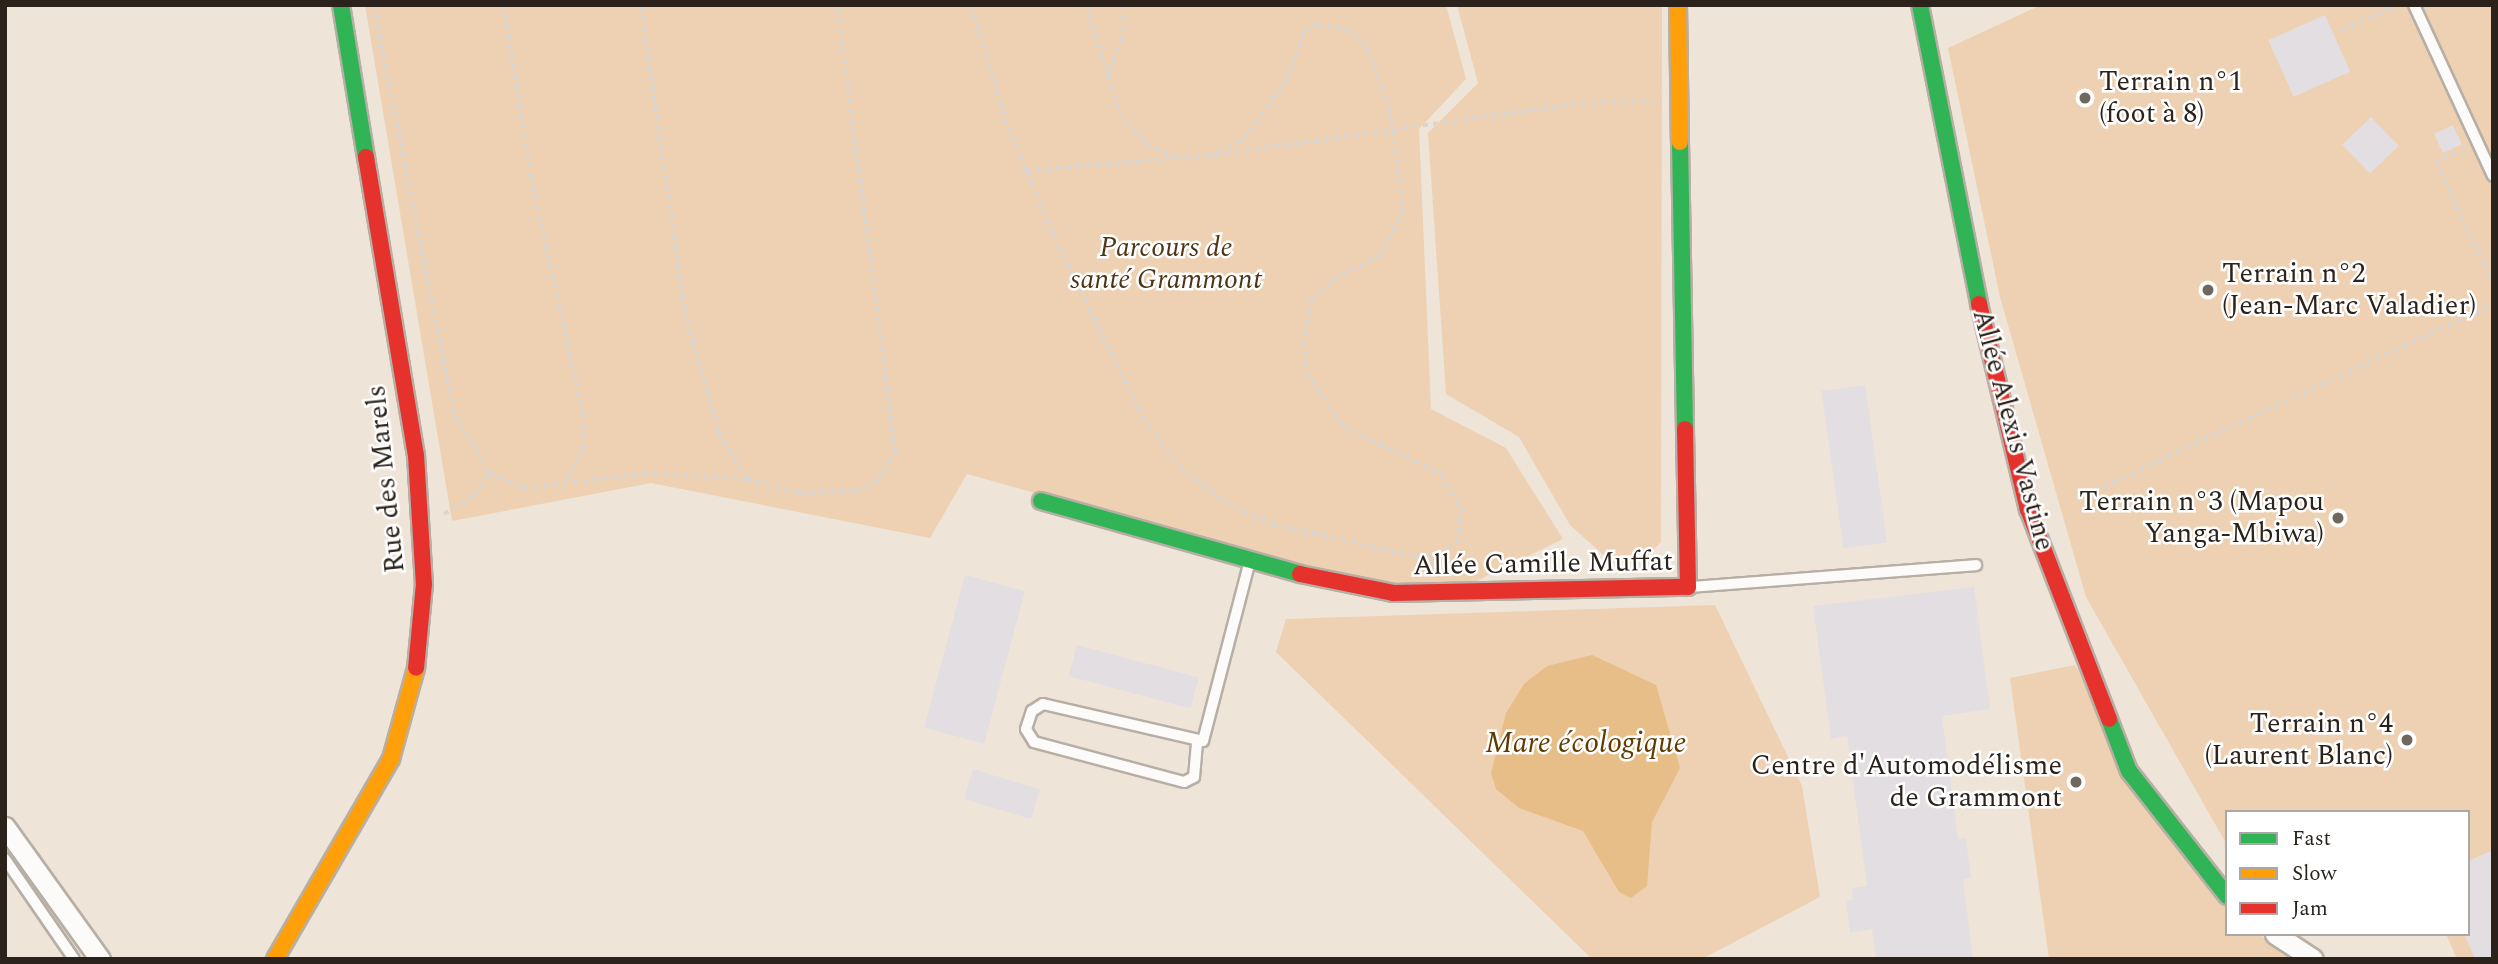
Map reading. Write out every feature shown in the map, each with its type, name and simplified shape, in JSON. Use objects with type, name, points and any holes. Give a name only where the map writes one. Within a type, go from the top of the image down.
[{"type":"street","name":"Rue des Marels","points":[[275,959],[391,759],[416,667],[422,539],[416,455],[341,5]]},
{"type":"street","name":"Allée Camille Muffat","points":[[1041,501],[1250,563],[1393,593],[1446,596],[1688,587],[1678,5]]},
{"type":"street","name":"Allée Alexis Vastine","points":[[1920,5],[1967,253],[2028,509],[2129,771],[2167,827],[2225,894]]},
{"type":"street","points":[[5,827],[100,959]]},
{"type":"street","points":[[2278,936],[2313,959]]},
{"type":"lane","points":[[2414,5],[2493,176]]},
{"type":"lane","points":[[1197,743],[1201,754],[1194,776],[1184,782],[1034,742],[1026,729],[1032,711],[1043,704],[1197,743],[1210,734],[1250,563]]},
{"type":"lane","points":[[1688,587],[1976,565]]},
{"type":"lane","points":[[5,859],[74,959]]},
{"type":"path","points":[[374,5],[455,416],[490,473],[523,488],[653,473],[746,479],[800,492],[856,491],[878,481],[895,451],[837,5]]},
{"type":"path","points":[[505,5],[531,176],[583,413],[584,449],[564,484]]},
{"type":"path","points":[[641,5],[684,309],[720,439],[746,479]]},
{"type":"path","points":[[971,5],[1026,171],[1143,417],[1179,467],[1225,502],[1273,524],[1417,557],[1444,572],[1446,596]]},
{"type":"path","points":[[1086,5],[1120,114],[1146,143],[1180,158]]},
{"type":"path","points":[[1108,76],[1122,38],[1124,5]]},
{"type":"path","points":[[2341,30],[2398,5]]},
{"type":"path","points":[[1209,156],[1244,140],[1289,75],[1304,31],[1317,24],[1346,29],[1367,48],[1395,131],[1405,185],[1394,235],[1382,255],[1331,281],[1312,301],[1304,341],[1312,388],[1337,420],[1363,440],[1427,464],[1461,508],[1459,540],[1441,554],[1417,557]]},
{"type":"path","points":[[1026,171],[1209,156],[1581,103],[1679,101]]},
{"type":"path","points":[[2478,145],[2436,161],[2493,283]]},
{"type":"path","points":[[2085,495],[2493,304]]},
{"type":"path","points":[[422,539],[437,519],[474,496],[490,473]]},
{"type":"green space","name":"Parcours de santé Grammont","points":[[365,5],[1446,5],[1466,79],[1419,129],[1431,409],[1506,448],[1563,539],[1446,596],[1393,593],[967,474],[930,538],[651,483],[452,521]]},
{"type":"green space","points":[[1457,5],[1662,5],[1661,542],[1643,560],[1616,566],[1570,525],[1519,437],[1446,394],[1428,133],[1478,83]]},
{"type":"green space","points":[[2041,5],[2493,5],[2493,959],[2457,959],[2447,936],[2470,936],[2470,810],[2225,810],[2225,841],[2086,597],[2000,297],[1948,48]]},
{"type":"green space","points":[[1715,605],[1802,786],[1820,897],[1702,959],[1592,959],[1276,652],[1286,619]]},
{"type":"green space","name":"Centre d'Automodélisme de Grammont","points":[[2075,665],[2225,906],[2225,936],[2261,936],[2292,959],[2049,959],[2010,678]]},
{"type":"water","name":"Mare écologique","points":[[1592,655],[1656,685],[1680,768],[1652,822],[1647,886],[1631,898],[1619,892],[1583,831],[1519,808],[1496,789],[1491,773],[1506,713],[1524,684],[1547,666]]},
{"type":"building","points":[[2325,15],[2350,72],[2294,97],[2268,40]]},
{"type":"building","points":[[2371,117],[2399,146],[2370,174],[2342,145]]},
{"type":"building","points":[[2453,125],[2462,144],[2443,153],[2434,134]]},
{"type":"building","points":[[1865,385],[1887,542],[1844,549],[1821,391]]},
{"type":"building","points":[[965,575],[1025,591],[984,744],[924,728]]},
{"type":"building","points":[[1974,587],[1990,709],[1942,716],[1958,839],[1966,838],[1971,878],[1963,879],[1973,959],[1876,959],[1872,929],[1850,933],[1846,901],[1853,899],[1852,888],[1867,886],[1847,736],[1831,739],[1813,606]]},
{"type":"building","points":[[1077,645],[1199,678],[1190,709],[1069,676]]},
{"type":"building","points":[[973,769],[1040,789],[1031,819],[964,799]]},
{"type":"building","points":[[2493,850],[2493,959],[2475,959],[2465,936],[2470,936],[2470,860]]},
{"type":"traffic: fast","points":[[341,5],[366,157]]},
{"type":"traffic: fast","points":[[1920,5],[1979,304]]},
{"type":"traffic: fast","points":[[1680,142],[1685,429]]},
{"type":"traffic: fast","points":[[1041,501],[1300,574]]},
{"type":"traffic: fast","points":[[2109,719],[2129,771],[2225,893]]},
{"type":"traffic: slow","points":[[1678,5],[1680,142]]},
{"type":"traffic: slow","points":[[275,959],[391,759],[416,668]]},
{"type":"traffic: jam","points":[[366,157],[416,455],[424,584],[416,668]]},
{"type":"traffic: jam","points":[[1979,304],[2028,509],[2109,719]]},
{"type":"traffic: jam","points":[[1300,574],[1393,593],[1688,587],[1685,429]]},
{"type":"place","name":"Terrain n°1 (foot à 8)","points":[[2085,98]]},
{"type":"place","name":"Terrain n°2 (Jean-Marc Valadier)","points":[[2208,290]]},
{"type":"place","name":"Terrain n°3 (Mapou Yanga-Mbiwa)","points":[[2338,518]]},
{"type":"place","name":"Terrain n°4 (Laurent Blanc)","points":[[2407,740]]},
{"type":"place","name":"Centre d'Automodélisme de Grammont","points":[[2076,782]]}]
